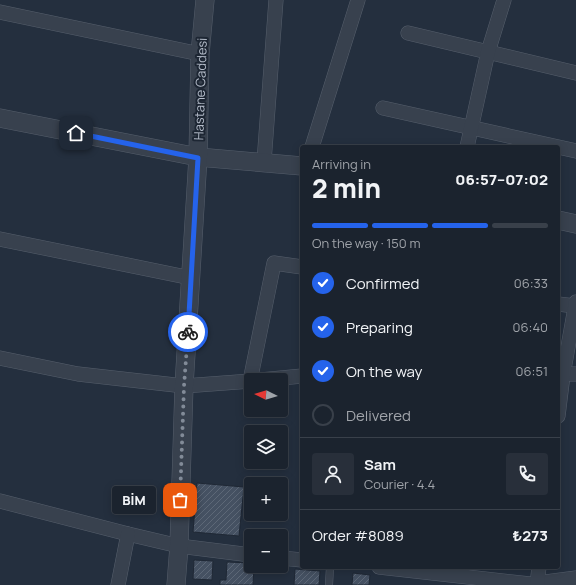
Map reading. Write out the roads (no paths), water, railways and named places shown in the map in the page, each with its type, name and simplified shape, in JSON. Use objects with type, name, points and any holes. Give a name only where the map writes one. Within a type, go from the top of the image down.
[{"type":"street","name":"Hastane Caddesi","points":[[176,585],[179,546],[184,386],[198,158],[200,54],[205,0]]},
{"type":"street","points":[[264,162],[276,0]]},
{"type":"street","points":[[313,145],[358,0]]},
{"type":"street","points":[[467,145],[488,52],[504,0]]},
{"type":"street","points":[[0,12],[200,54]]},
{"type":"street","points":[[408,33],[576,73]]},
{"type":"street","points":[[383,108],[554,145]]},
{"type":"street","points":[[0,118],[198,158],[300,166]]},
{"type":"street","points":[[560,146],[576,150]]},
{"type":"street","points":[[560,220],[576,224]]},
{"type":"street","points":[[0,239],[191,278]]},
{"type":"street","points":[[253,373],[274,263],[300,267]]},
{"type":"street","points":[[560,304],[576,304],[560,406]]},
{"type":"street","points":[[0,358],[78,374],[184,386],[244,382]]},
{"type":"street","points":[[288,377],[300,376]]},
{"type":"street","points":[[0,501],[179,546],[244,554]]},
{"type":"street","points":[[118,585],[128,534]]},
{"type":"street","points":[[288,559],[300,560]]},
{"type":"street","points":[[388,569],[432,579],[530,584],[576,578]]},
{"type":"street","points":[[538,584],[539,569]]},
{"type":"lane","points":[[329,585],[330,569]]},
{"type":"place","name":"BİM","points":[[180,500]]}]
